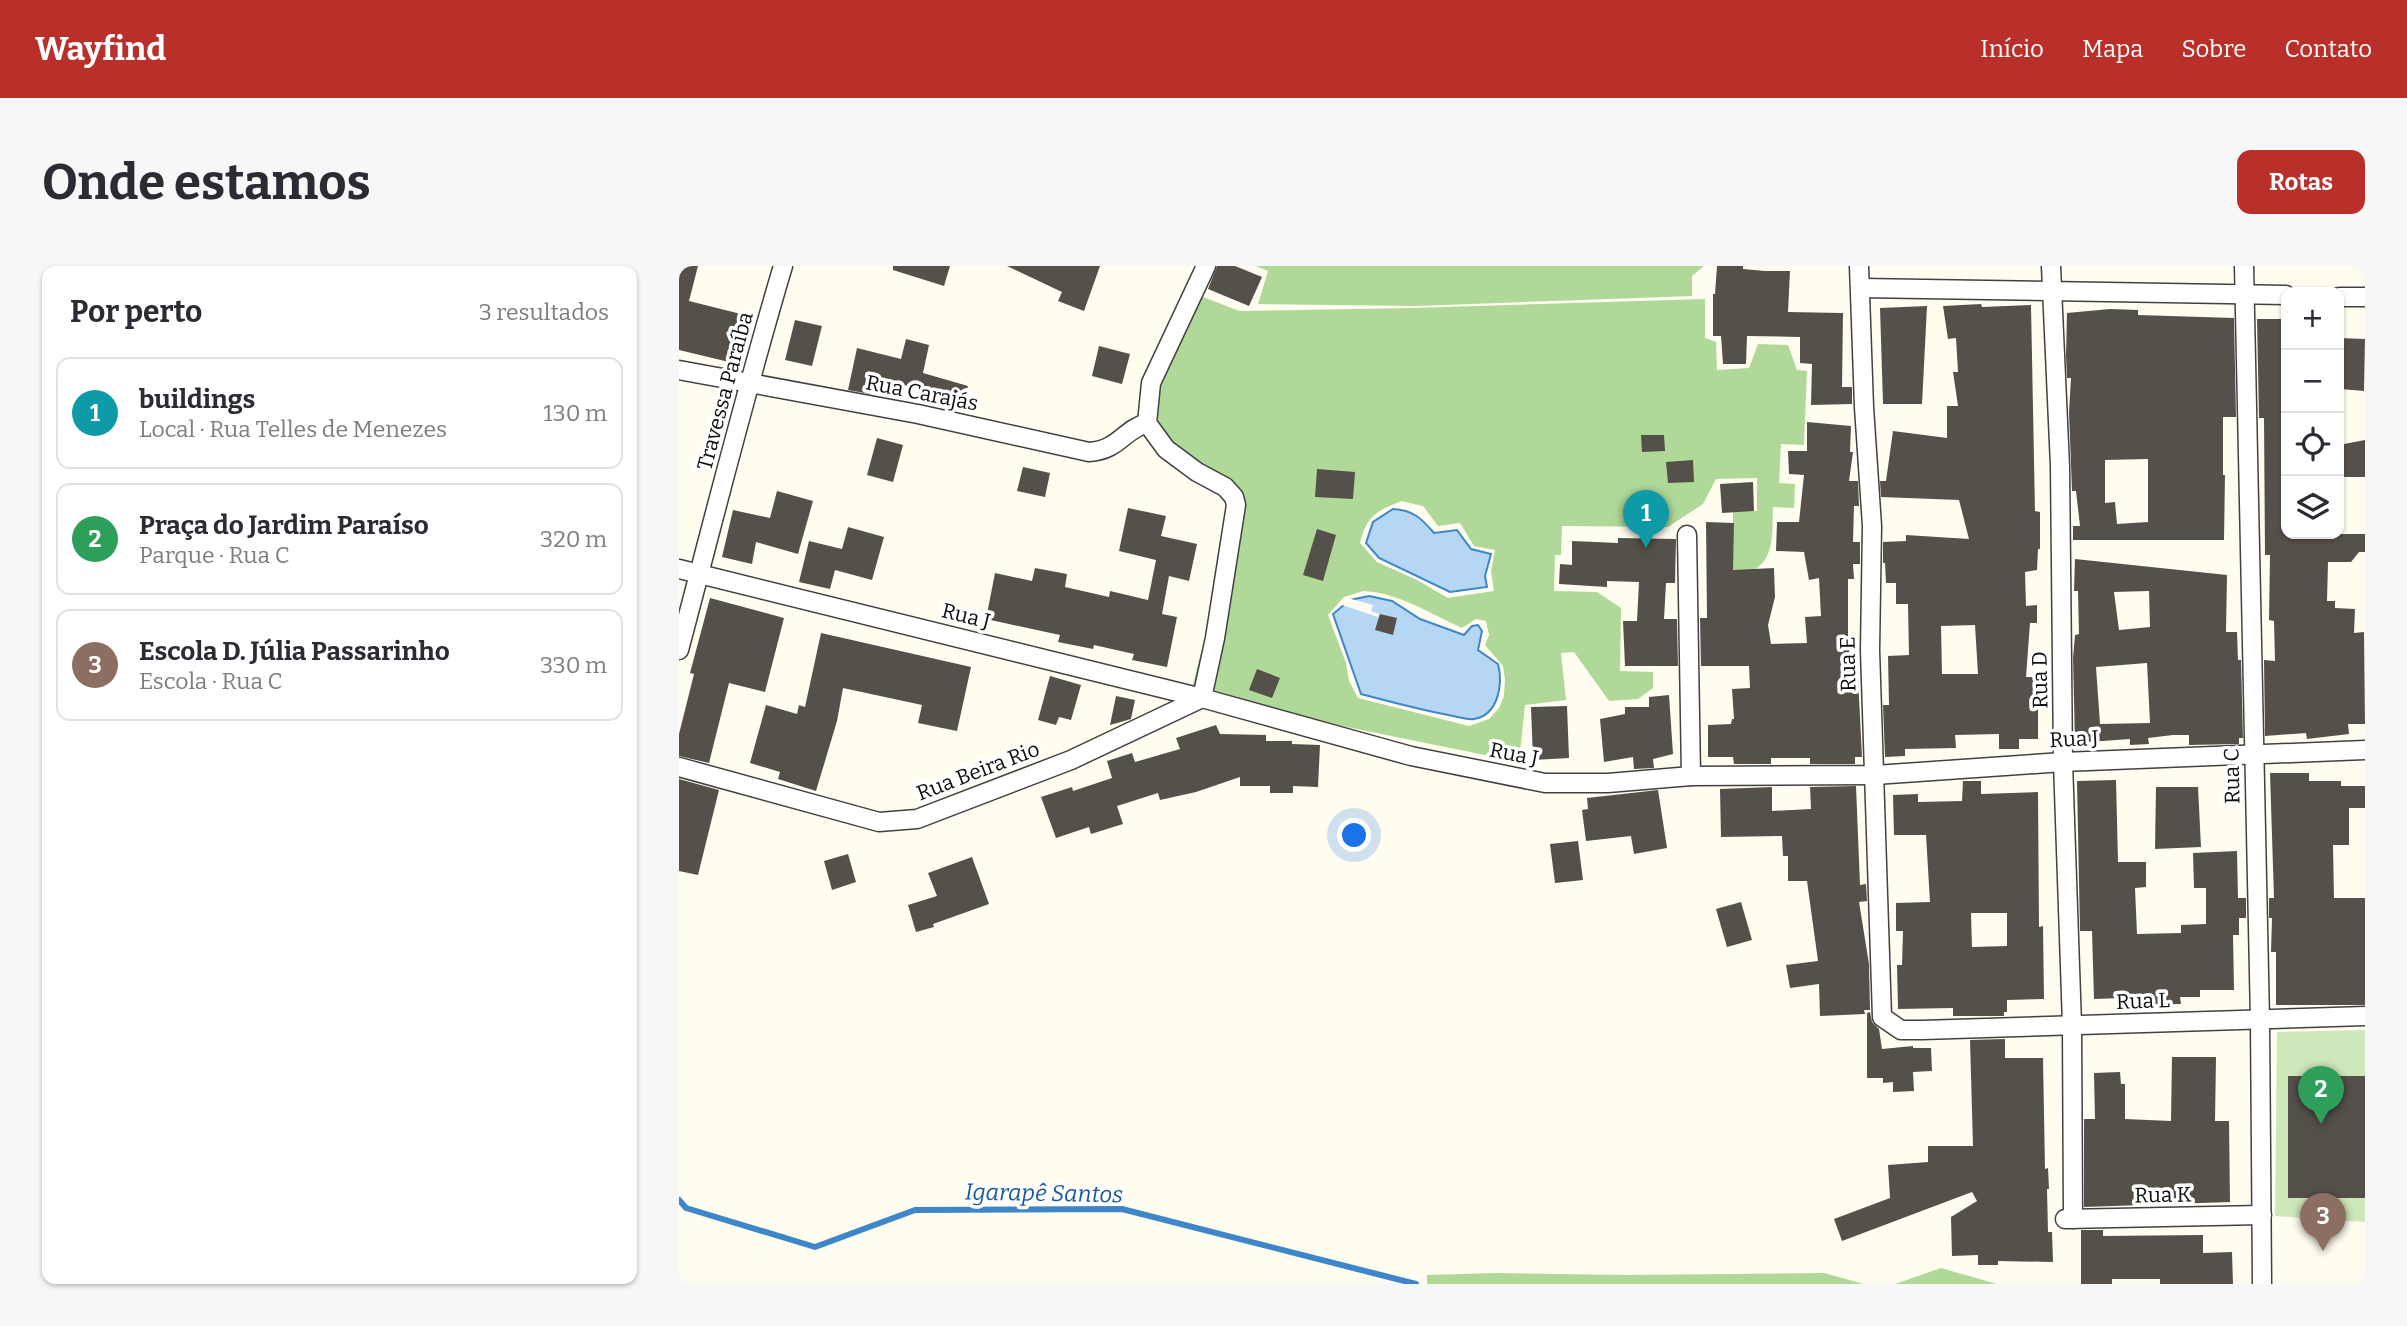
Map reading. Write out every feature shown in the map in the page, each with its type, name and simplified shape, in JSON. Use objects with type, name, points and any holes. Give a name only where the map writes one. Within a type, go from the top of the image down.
[{"type":"street","name":"Travessa Paraíba","points":[[679,650],[701,574],[748,384],[783,266]]},
{"type":"street","points":[[1202,698],[1215,638],[1236,505],[1234,496],[1225,487],[1166,449],[1147,423],[1151,383],[1206,266]]},
{"type":"street","name":"Rua E","points":[[1859,266],[1872,526],[1870,650],[1882,1017],[1901,1030],[1922,1030]]},
{"type":"street","name":"Rua D","points":[[2051,266],[2060,466],[2063,762],[2072,1026],[2069,1219]]},
{"type":"street","name":"Rua C","points":[[2244,266],[2260,1020],[2262,1284]]},
{"type":"street","points":[[1861,288],[2281,295]]},
{"type":"street","points":[[2344,297],[2365,297]]},
{"type":"street","name":"Rua Carajás","points":[[679,370],[918,414],[1089,452],[1103,451],[1147,423]]},
{"type":"street","points":[[1687,535],[1691,776]]},
{"type":"street","name":"Rua J","points":[[679,569],[1202,698],[1412,756],[1545,783],[1608,783],[1691,776],[1875,775],[2063,762],[2365,750]]},
{"type":"street","name":"Rua Beira Rio","points":[[679,767],[879,822],[917,819],[1071,760],[1202,698]]},
{"type":"street","name":"Rua L","points":[[1922,1030],[2365,1016]]},
{"type":"street","name":"Rua K","points":[[2069,1219],[2262,1215]]},
{"type":"green space","points":[[1256,266],[1704,266],[1692,276],[1692,296],[1416,306],[1258,304],[1268,271]]},
{"type":"green space","points":[[1193,293],[1239,311],[1705,299],[1705,338],[1716,342],[1717,370],[1749,368],[1758,344],[1788,345],[1797,370],[1807,371],[1804,445],[1781,444],[1779,483],[1795,484],[1794,508],[1773,507],[1768,553],[1758,567],[1750,571],[1733,571],[1733,511],[1757,511],[1757,478],[1716,479],[1703,504],[1668,527],[1562,526],[1561,555],[1555,555],[1554,591],[1597,592],[1621,608],[1620,671],[1653,672],[1653,688],[1638,699],[1609,701],[1574,652],[1561,653],[1566,700],[1525,705],[1519,762],[1190,695],[1240,502],[1170,445],[1152,421],[1158,381]],"holes":[[[1401,501],[1423,506],[1438,526],[1460,523],[1474,546],[1495,550],[1491,571],[1494,591],[1448,598],[1377,562],[1360,543],[1363,534],[1373,516]],[[1363,591],[1401,599],[1462,628],[1476,619],[1486,621],[1489,635],[1485,645],[1503,666],[1505,679],[1504,696],[1499,708],[1489,719],[1469,726],[1358,698],[1349,681],[1346,663],[1328,615],[1344,597]]]},
{"type":"green space","points":[[2365,1030],[2365,1222],[2275,1216],[2277,1032]]},
{"type":"green space","points":[[1941,1268],[1997,1284],[1895,1284]]},
{"type":"green space","points":[[1824,1273],[1864,1284],[1427,1284],[1427,1275]]},
{"type":"water","points":[[1393,509],[1416,516],[1434,533],[1457,530],[1471,549],[1491,554],[1485,576],[1487,587],[1450,592],[1379,558],[1366,543],[1373,522]]},
{"type":"water","points":[[1369,596],[1392,601],[1420,619],[1464,635],[1472,626],[1478,625],[1482,631],[1478,650],[1498,664],[1499,689],[1489,711],[1474,719],[1466,719],[1361,694],[1333,614],[1350,600]]},
{"type":"pier","points":[[1348,598],[1373,605],[1371,611],[1379,614],[1378,617],[1342,605]]},
{"type":"building","points":[[679,266],[698,266],[689,301],[741,314],[729,362],[679,350]]},
{"type":"building","points":[[893,266],[950,266],[944,286],[893,270]]},
{"type":"building","points":[[1007,266],[1100,266],[1084,311],[1058,301],[1062,292]]},
{"type":"building","points":[[1217,266],[1235,266],[1262,277],[1249,306],[1208,289]]},
{"type":"building","points":[[1717,266],[1790,271],[1788,312],[1843,313],[1842,387],[1852,387],[1852,404],[1811,405],[1812,364],[1800,363],[1800,337],[1747,336],[1746,364],[1723,364],[1721,336],[1713,336],[1713,294]]},
{"type":"building","points":[[2031,305],[2035,511],[2040,512],[2040,549],[2037,570],[2025,572],[2026,606],[2037,605],[2037,623],[2030,623],[2026,677],[2038,677],[2038,739],[2019,739],[2019,749],[1999,749],[1999,734],[1955,735],[1956,748],[1905,749],[1905,756],[1885,757],[1883,705],[1889,705],[1888,656],[1909,655],[1908,604],[1896,604],[1896,583],[1886,583],[1883,542],[1906,541],[1906,535],[1969,539],[1959,500],[1881,497],[1880,481],[1886,481],[1893,431],[1947,438],[1947,406],[1958,406],[1953,372],[1958,372],[1956,338],[1948,339],[1943,306]],"holes":[[[1975,625],[1978,674],[1942,674],[1941,626]]]},
{"type":"building","points":[[1927,306],[1922,404],[1883,404],[1880,308]]},
{"type":"building","points":[[2110,309],[2138,310],[2138,315],[2234,318],[2236,417],[2223,417],[2224,540],[2073,540],[2073,526],[2080,526],[2076,491],[2072,491],[2069,412],[2071,378],[2067,378],[2066,356],[2067,313]],"holes":[[[2148,459],[2148,522],[2117,524],[2115,502],[2105,503],[2105,460]]]},
{"type":"building","points":[[2257,319],[2281,319],[2281,539],[2344,539],[2344,534],[2365,534],[2365,552],[2359,552],[2351,562],[2328,562],[2327,601],[2335,601],[2335,608],[2355,609],[2354,633],[2364,632],[2365,724],[2348,724],[2349,734],[2307,739],[2306,733],[2265,736],[2264,660],[2275,661],[2274,621],[2269,620],[2270,555],[2265,555],[2264,418],[2259,418]]},
{"type":"building","points":[[795,320],[822,326],[812,366],[785,360]]},
{"type":"building","points":[[2344,338],[2365,339],[2364,391],[2344,389]]},
{"type":"building","points":[[906,339],[929,345],[923,373],[968,386],[964,399],[940,394],[938,399],[918,393],[920,389],[874,378],[870,394],[848,390],[857,348],[901,359]]},
{"type":"building","points":[[1099,346],[1130,354],[1122,384],[1092,376]]},
{"type":"building","points":[[1807,422],[1851,426],[1850,452],[1853,452],[1849,481],[1858,481],[1859,506],[1854,506],[1853,542],[1860,542],[1860,564],[1853,564],[1854,579],[1848,579],[1848,642],[1850,658],[1857,658],[1862,757],[1855,757],[1855,764],[1810,764],[1810,758],[1771,758],[1771,764],[1734,764],[1733,757],[1708,757],[1708,725],[1731,724],[1734,719],[1732,689],[1750,688],[1749,666],[1701,666],[1700,618],[1707,618],[1706,522],[1734,523],[1733,570],[1774,568],[1775,597],[1768,625],[1771,644],[1807,643],[1805,617],[1821,616],[1819,578],[1809,580],[1804,552],[1776,551],[1777,522],[1799,522],[1804,475],[1789,474],[1788,451],[1807,451]]},
{"type":"building","points":[[1641,435],[1664,435],[1665,451],[1642,452]]},
{"type":"building","points":[[877,438],[903,445],[893,482],[867,475]]},
{"type":"building","points":[[2365,440],[2365,477],[2344,477],[2344,444]]},
{"type":"building","points":[[1693,460],[1694,482],[1668,483],[1666,462]]},
{"type":"building","points":[[1023,467],[1050,473],[1045,497],[1017,491]]},
{"type":"building","points":[[1317,469],[1355,472],[1353,499],[1315,497]]},
{"type":"building","points":[[1753,482],[1754,511],[1722,513],[1720,484]]},
{"type":"building","points":[[777,491],[813,501],[798,554],[756,542],[752,564],[722,557],[733,510],[770,518]]},
{"type":"building","points":[[1128,508],[1166,516],[1161,536],[1197,544],[1189,581],[1169,576],[1162,614],[1177,617],[1167,667],[1132,660],[1134,654],[1094,645],[1093,649],[1058,642],[1060,635],[986,619],[995,573],[1032,581],[1035,568],[1067,574],[1065,587],[1109,597],[1110,591],[1148,600],[1156,560],[1119,551]]},
{"type":"building","points":[[848,527],[884,537],[872,580],[835,570],[830,589],[799,582],[809,541],[842,549]]},
{"type":"building","points":[[1317,529],[1336,535],[1323,581],[1303,575]]},
{"type":"building","points":[[1618,538],[1676,539],[1675,583],[1666,583],[1664,619],[1677,619],[1678,666],[1625,666],[1623,621],[1637,621],[1639,582],[1607,581],[1607,587],[1559,584],[1560,564],[1572,565],[1572,541],[1618,543]]},
{"type":"building","points":[[2075,559],[2227,575],[2226,632],[2237,632],[2238,660],[2241,660],[2243,738],[2239,738],[2239,744],[2189,745],[2189,735],[2148,738],[2149,744],[2130,745],[2130,739],[2075,743],[2073,658],[2075,635],[2079,634],[2078,591],[2074,591]],"holes":[[[2149,591],[2150,627],[2119,630],[2114,592]],[[2147,663],[2150,723],[2100,724],[2096,667]]]},
{"type":"building","points":[[710,598],[784,618],[765,692],[729,683],[709,763],[679,756],[679,734],[694,674],[690,673]]},
{"type":"building","points":[[1380,614],[1397,618],[1393,635],[1375,630]]},
{"type":"building","points":[[821,633],[971,667],[957,731],[918,723],[922,705],[843,688],[837,721],[816,791],[778,779],[780,772],[750,763],[766,705],[797,714],[799,705],[805,707]]},
{"type":"building","points":[[1257,669],[1280,678],[1272,698],[1249,690]]},
{"type":"building","points":[[1050,676],[1081,685],[1071,720],[1059,717],[1056,725],[1038,720]]},
{"type":"building","points":[[1669,695],[1673,754],[1653,759],[1654,768],[1634,769],[1633,757],[1604,762],[1600,719],[1625,714],[1625,707],[1649,707],[1649,697]]},
{"type":"building","points":[[1116,696],[1135,700],[1131,719],[1110,725]]},
{"type":"building","points":[[1567,706],[1569,758],[1533,760],[1531,707]]},
{"type":"building","points":[[1216,725],[1220,734],[1266,735],[1266,741],[1320,745],[1318,787],[1293,786],[1293,793],[1270,793],[1270,786],[1240,786],[1240,777],[1196,792],[1160,800],[1158,793],[1117,806],[1123,824],[1091,834],[1089,827],[1056,838],[1041,797],[1072,787],[1073,791],[1112,778],[1107,761],[1132,753],[1135,762],[1180,749],[1176,738]]},
{"type":"building","points":[[2270,773],[2309,773],[2309,781],[2341,781],[2341,786],[2365,786],[2365,808],[2349,808],[2349,845],[2333,845],[2334,898],[2365,898],[2365,1005],[2276,1005],[2276,952],[2271,952],[2272,918],[2269,918],[2269,898],[2274,898]]},
{"type":"building","points":[[679,779],[719,790],[698,875],[679,871]]},
{"type":"building","points":[[2116,780],[2118,862],[2146,862],[2146,887],[2135,888],[2137,934],[2181,933],[2181,925],[2206,924],[2206,888],[2194,888],[2193,853],[2237,851],[2238,898],[2246,898],[2246,918],[2239,918],[2239,935],[2233,935],[2234,990],[2200,990],[2200,997],[2180,997],[2181,1004],[2124,1005],[2123,998],[2094,999],[2092,931],[2080,931],[2077,781]]},
{"type":"building","points":[[1963,781],[1981,781],[1981,794],[2038,792],[2039,927],[2043,926],[2044,999],[2007,1000],[2007,1012],[2004,1012],[2004,1016],[1953,1016],[1953,1008],[1898,1009],[1897,965],[1902,965],[1903,931],[1896,931],[1896,903],[1930,902],[1926,835],[1894,835],[1893,795],[1918,794],[1918,802],[1962,801]],"holes":[[[1971,913],[2007,913],[2007,946],[1972,947]]]},
{"type":"building","points":[[1856,786],[1860,885],[1866,884],[1867,901],[1859,902],[1869,964],[1870,1010],[1864,1010],[1865,1014],[1820,1016],[1819,984],[1790,988],[1786,965],[1818,961],[1807,881],[1788,881],[1788,856],[1783,856],[1782,836],[1721,837],[1720,789],[1772,787],[1772,811],[1811,809],[1810,787]]},
{"type":"building","points":[[2156,787],[2198,787],[2201,847],[2155,849]]},
{"type":"building","points":[[1658,790],[1667,848],[1634,854],[1631,836],[1586,841],[1582,810],[1588,809],[1587,798]]},
{"type":"building","points":[[1578,841],[1583,880],[1555,883],[1550,844]]},
{"type":"building","points":[[848,854],[856,882],[832,890],[824,861]]},
{"type":"building","points":[[972,857],[989,904],[916,932],[908,905],[937,896],[928,873]]},
{"type":"building","points":[[1741,902],[1752,940],[1727,947],[1716,909]]},
{"type":"building","points":[[1870,1012],[1872,1022],[1879,1029],[1882,1049],[1913,1046],[1931,1048],[1932,1071],[1913,1072],[1914,1091],[1893,1092],[1893,1082],[1883,1083],[1883,1078],[1867,1078],[1867,1013]]},
{"type":"building","points":[[2005,1039],[2005,1058],[2043,1058],[2045,1169],[2048,1168],[2049,1189],[2048,1232],[2052,1232],[2053,1262],[1998,1261],[1998,1265],[1978,1265],[1978,1255],[1952,1256],[1951,1217],[1977,1201],[1972,1192],[1842,1241],[1834,1219],[1890,1198],[1888,1165],[1928,1162],[1928,1146],[1973,1146],[1970,1040]]},
{"type":"building","points":[[2172,1057],[2216,1057],[2215,1121],[2229,1121],[2230,1202],[2084,1207],[2084,1119],[2095,1119],[2094,1073],[2120,1072],[2121,1084],[2125,1084],[2125,1119],[2171,1121]]},
{"type":"building","points":[[2288,1076],[2365,1076],[2365,1198],[2288,1198]]},
{"type":"building","points":[[2081,1230],[2103,1230],[2103,1236],[2203,1235],[2203,1253],[2232,1252],[2233,1284],[2160,1284],[2160,1279],[2112,1279],[2112,1284],[2081,1284]]},
{"type":"waterway","name":"Igarapê Santos","points":[[679,1200],[686,1208],[815,1247],[915,1210],[1122,1209],[1416,1284]]},
{"type":"place","name":"buildings","points":[[1646,548]]},
{"type":"place","name":"Praça do Jardim Paraíso","points":[[2321,1124]]},
{"type":"place","name":"Escola D. Júlia Passarinho","points":[[2323,1251]]}]
